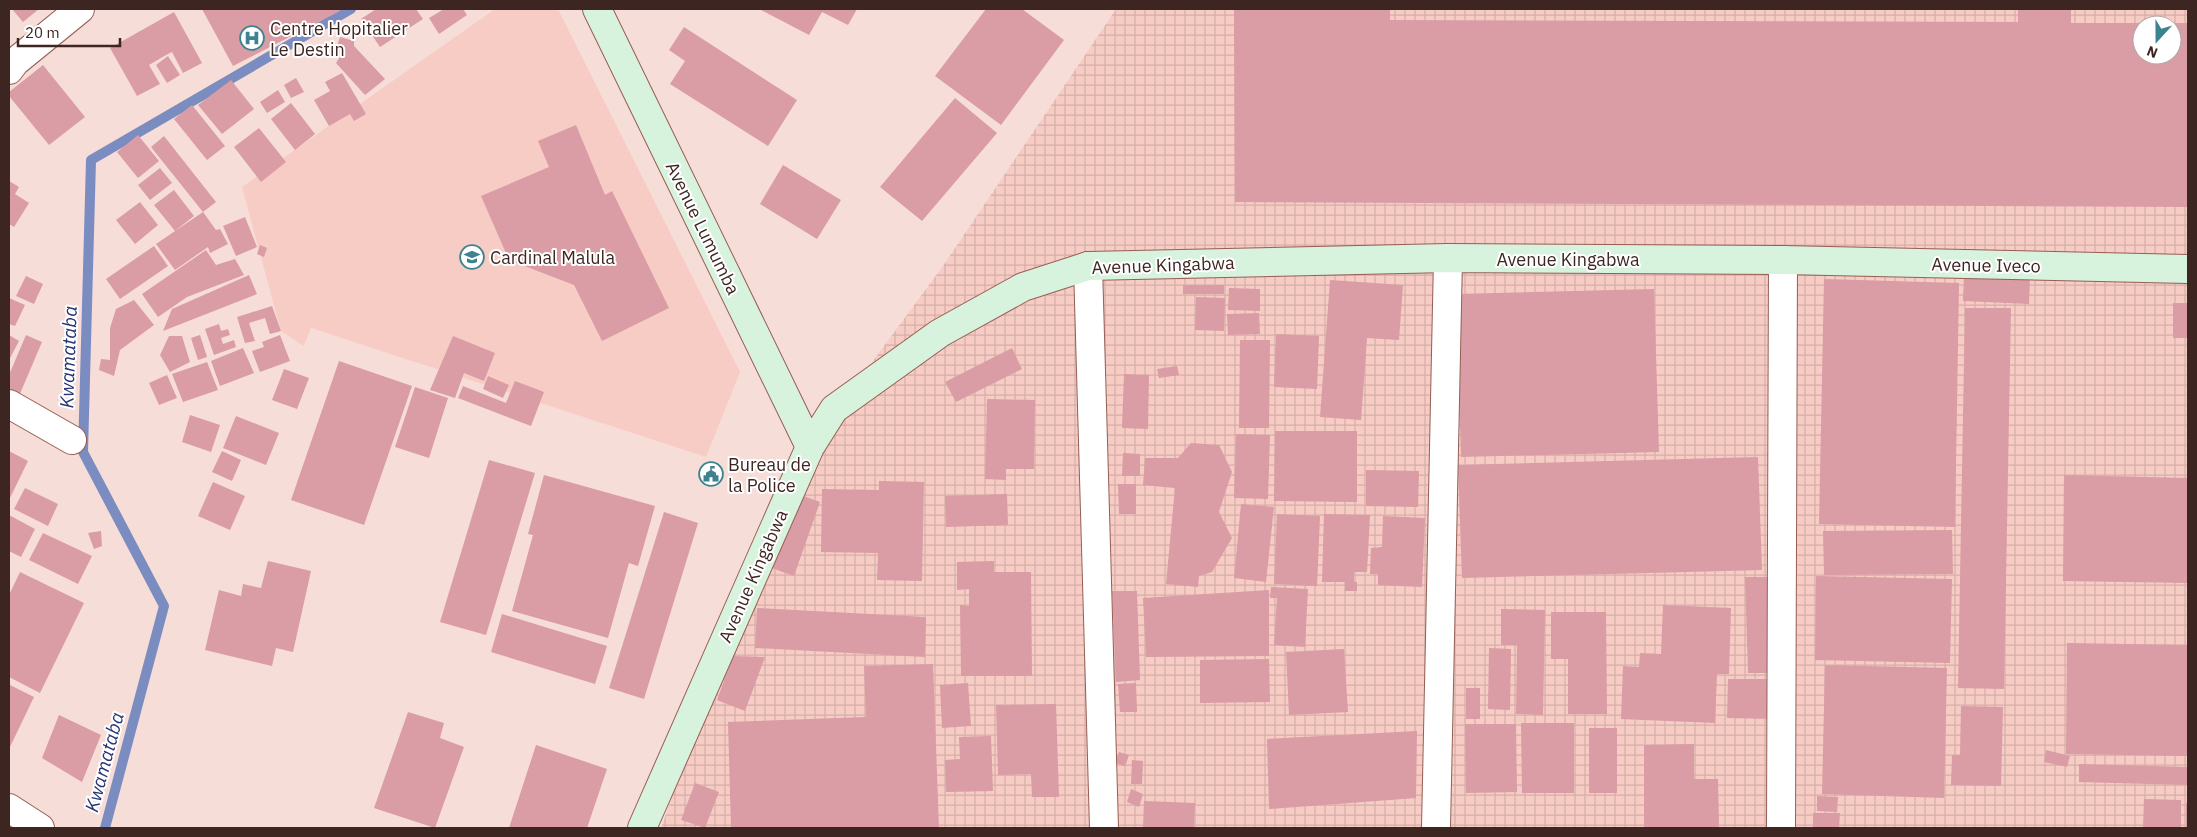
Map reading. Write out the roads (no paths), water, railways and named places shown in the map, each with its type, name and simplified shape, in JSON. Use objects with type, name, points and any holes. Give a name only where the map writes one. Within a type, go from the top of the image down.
[{"type":"street","points":[[9,70],[15,62],[80,9]]},
{"type":"street","name":"Avenue Lumumba","points":[[596,9],[810,447]]},
{"type":"street","points":[[1436,828],[1448,258]]},
{"type":"street","name":"Avenue Kingabwa","points":[[642,828],[810,447],[834,409],[940,333],[1023,287],[1088,266],[1448,258],[1784,260]]},
{"type":"street","points":[[1781,828],[1784,260]]},
{"type":"street","name":"Avenue Iveco","points":[[1784,260],[2188,269]]},
{"type":"street","points":[[1088,266],[1104,828]]},
{"type":"street","points":[[9,404],[72,440]]},
{"type":"street","points":[[9,808],[40,828]]},
{"type":"waterway","name":"Kwamataba","points":[[105,828],[164,606],[83,452],[91,160],[351,9]]},
{"type":"place","name":"Centre Hopitalier Le Destin","points":[[252,38]]},
{"type":"place","name":"Cardinal Malula","points":[[472,257]]},
{"type":"place","name":"Bureau de la Police","points":[[711,474]]}]
